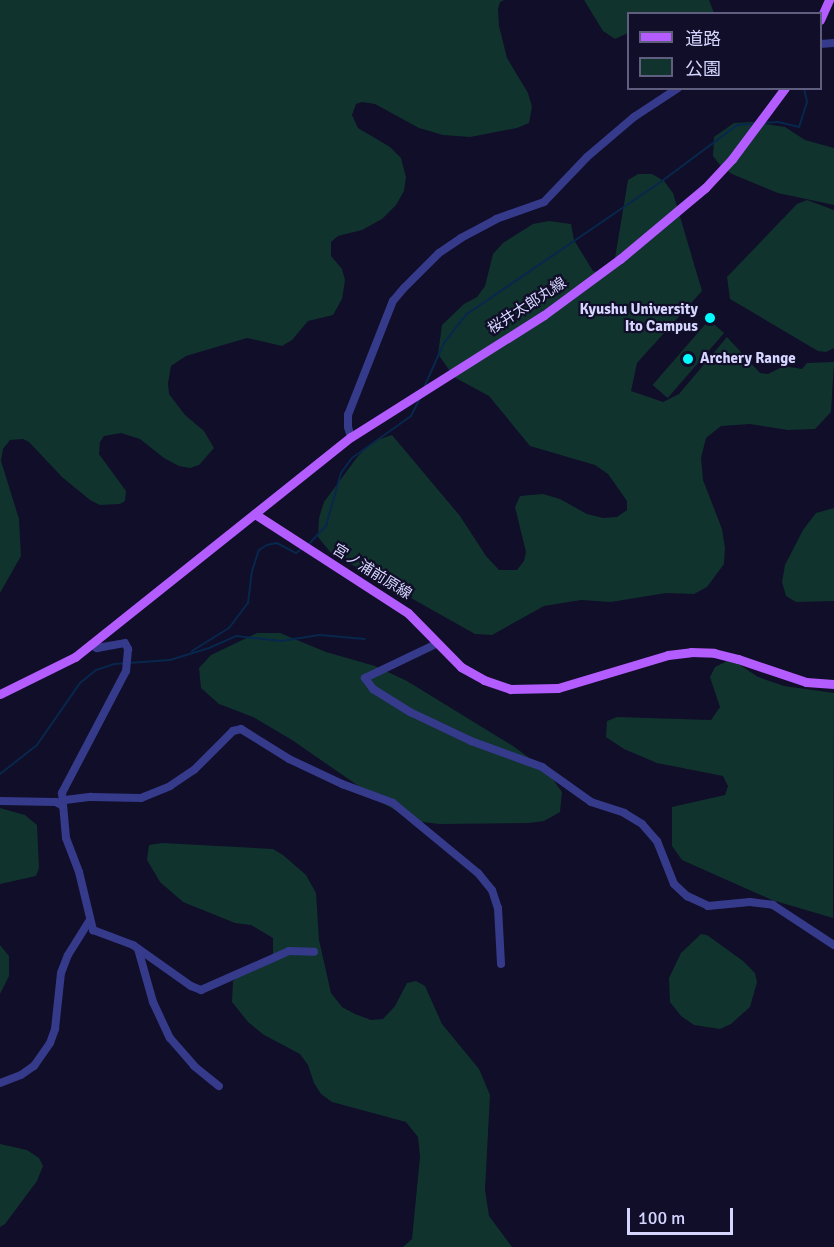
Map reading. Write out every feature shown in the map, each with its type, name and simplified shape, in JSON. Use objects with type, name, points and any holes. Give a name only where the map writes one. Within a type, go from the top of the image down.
[{"type":"main road","points":[[822,16],[829,0]]},
{"type":"main road","name":"桜井太郎丸線","points":[[255,514],[351,437],[415,394],[544,315],[653,233],[705,188],[757,128],[784,90]]},
{"type":"main road","points":[[0,694],[75,657],[255,514]]},
{"type":"main road","name":"宮ノ浦前原線","points":[[255,514],[408,613],[461,667],[484,680],[510,689],[558,688],[668,655],[691,652],[714,653],[738,659],[806,682],[834,684]]},
{"type":"street","points":[[351,437],[348,415],[393,301],[404,288],[440,253],[461,238],[496,219],[544,202],[587,157],[634,117],[675,90]]},
{"type":"street","points":[[91,645],[97,648],[125,643],[127,660],[126,671],[62,793],[66,838],[84,890],[89,921],[97,933],[138,949],[191,986],[201,990],[289,951],[314,952]]},
{"type":"street","points":[[436,644],[365,678],[373,689],[410,712],[471,741],[542,767],[591,802],[624,813],[642,824],[657,841],[674,884],[687,896],[708,906],[750,902],[773,905],[834,945]]},
{"type":"street","points":[[0,801],[64,803],[141,798],[170,786],[195,770],[233,731],[241,729],[289,759],[342,784],[393,803],[478,873],[492,890],[498,908],[501,964]]},
{"type":"street","points":[[0,1083],[21,1076],[34,1066],[50,1043],[55,1029],[62,973],[68,955],[89,921]]},
{"type":"street","points":[[138,949],[153,1002],[170,1038],[194,1066],[219,1086]]},
{"type":"green space","points":[[0,0],[504,0],[500,2],[498,9],[499,26],[507,58],[528,93],[532,107],[529,123],[517,128],[470,137],[443,135],[419,128],[375,104],[362,102],[356,104],[352,115],[358,128],[390,147],[401,158],[406,177],[404,191],[396,205],[382,219],[362,230],[338,236],[331,242],[331,256],[342,269],[345,280],[342,299],[333,315],[308,321],[292,340],[282,346],[247,338],[186,356],[171,366],[169,394],[185,415],[204,431],[214,448],[199,465],[190,468],[179,466],[164,458],[140,439],[121,433],[104,436],[100,442],[99,454],[126,491],[125,501],[120,504],[100,505],[90,500],[62,477],[29,442],[23,439],[10,440],[3,449],[1,461],[19,519],[21,556],[0,593]]},
{"type":"green space","points":[[584,0],[709,0],[714,12],[627,12],[627,33],[615,39],[603,31]]},
{"type":"green space","points":[[752,122],[785,127],[805,140],[834,148],[834,205],[778,193],[732,174],[720,165],[713,156],[714,137],[734,123]]},
{"type":"green space","points":[[638,174],[652,174],[664,181],[673,193],[702,291],[637,363],[631,391],[663,402],[679,394],[727,337],[760,373],[768,374],[784,366],[802,369],[807,363],[834,362],[831,412],[815,429],[788,430],[750,424],[721,426],[706,438],[701,458],[703,480],[722,529],[725,548],[724,564],[707,587],[694,594],[666,593],[611,602],[581,600],[544,606],[492,635],[475,634],[331,553],[318,537],[319,518],[324,502],[358,456],[374,441],[392,435],[460,516],[486,556],[499,570],[517,570],[524,561],[526,552],[515,507],[520,496],[543,494],[560,499],[587,514],[603,518],[617,517],[627,510],[627,501],[608,474],[595,465],[530,446],[489,396],[454,377],[438,354],[442,325],[464,304],[477,297],[485,286],[493,254],[503,243],[533,224],[549,221],[571,224],[574,240],[593,271],[605,274],[613,270],[628,180]]},
{"type":"green space","points":[[807,200],[834,210],[834,348],[826,352],[818,351],[730,299],[727,277],[797,204]]},
{"type":"green space","name":"Archery Range","points":[[709,320],[724,333],[668,398],[653,385]]},
{"type":"green space","points":[[834,508],[834,601],[796,602],[786,596],[782,582],[785,565],[803,530],[816,513]]},
{"type":"green space","points":[[257,633],[280,633],[326,652],[375,666],[407,681],[513,746],[547,771],[562,792],[560,812],[544,821],[529,823],[439,824],[415,821],[386,805],[292,740],[253,717],[219,704],[201,688],[199,668],[211,655]]},
{"type":"green space","points":[[727,661],[734,661],[758,677],[784,686],[834,693],[833,918],[772,900],[682,860],[672,846],[672,807],[725,795],[728,786],[723,776],[657,763],[624,749],[606,737],[607,721],[617,717],[711,720],[720,707],[710,677],[715,667]]},
{"type":"green space","points":[[0,808],[25,815],[37,825],[39,868],[36,876],[0,884]]},
{"type":"green space","points":[[162,843],[273,849],[306,875],[316,893],[319,940],[331,993],[342,1007],[371,1020],[383,1019],[395,1006],[407,983],[416,981],[425,986],[442,1024],[479,1069],[490,1095],[485,1190],[489,1216],[512,1247],[403,1247],[412,1239],[420,1157],[418,1137],[406,1122],[332,1102],[321,1094],[314,1083],[308,1065],[300,1054],[264,1035],[248,1022],[232,1002],[233,981],[247,967],[273,956],[273,938],[251,925],[235,923],[183,902],[160,882],[147,860],[149,845]]},
{"type":"green space","points":[[701,934],[707,935],[743,961],[755,973],[757,982],[750,1007],[731,1024],[720,1029],[694,1025],[681,1016],[670,1002],[669,978],[681,953]]},
{"type":"green space","points":[[0,945],[9,956],[9,976],[0,994]]},
{"type":"green space","points":[[0,1144],[27,1150],[39,1158],[43,1166],[37,1181],[5,1224],[0,1227]]},
{"type":"waterway","points":[[762,123],[778,122],[799,127],[807,102],[804,90]]},
{"type":"waterway","points":[[425,385],[444,343],[467,314],[662,181],[737,125],[753,124]]},
{"type":"waterway","points":[[308,545],[326,526],[341,473],[352,458],[411,416],[421,396]]},
{"type":"waterway","points":[[192,651],[229,628],[248,603],[252,571],[259,550],[277,543],[296,553],[303,548]]},
{"type":"waterway","points":[[0,774],[37,745],[80,683],[96,670],[114,664],[170,660],[209,648],[236,636],[281,641],[320,635],[365,639]]},
{"type":"place","name":"Kyushu University Ito Campus","points":[[710,318]]},
{"type":"place","name":"Archery Range","points":[[688,359]]}]
